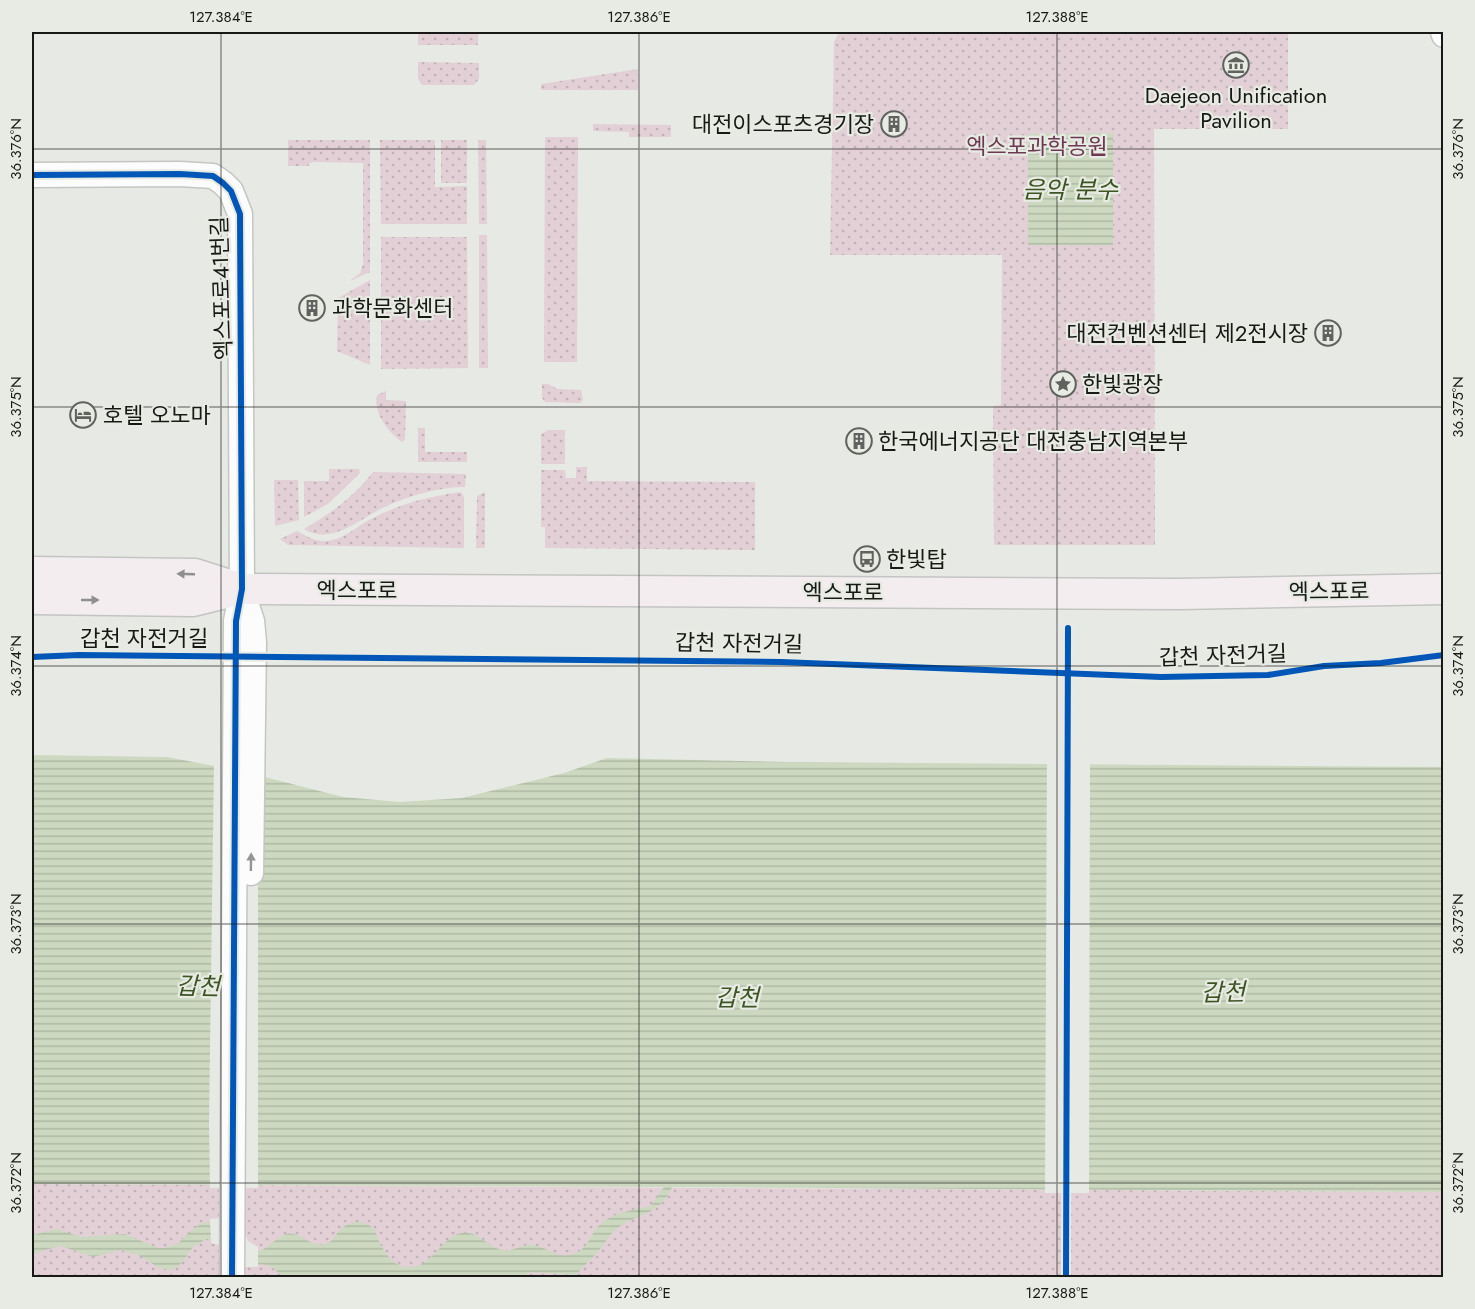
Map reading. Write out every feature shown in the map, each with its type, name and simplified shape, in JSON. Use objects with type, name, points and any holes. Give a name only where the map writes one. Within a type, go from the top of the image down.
[{"type":"main road","name":"엑스포로","points":[[32,572],[195,574],[242,589]]},
{"type":"main road","name":"엑스포로","points":[[32,599],[193,601],[242,589],[1179,594],[1443,589]]},
{"type":"street","name":"엑스포로41번길","points":[[32,175],[199,174],[213,176],[223,183],[236,202],[241,227],[242,589],[236,621],[245,640]]},
{"type":"street","points":[[232,1278],[245,640]]},
{"type":"street","points":[[245,640],[246,1278]]},
{"type":"green space","points":[[418,32],[478,32],[478,45],[418,45]]},
{"type":"green space","name":"엑스포과학공원","points":[[839,32],[1288,32],[1288,129],[1154,129],[1155,545],[994,545],[993,406],[1001,405],[1002,255],[830,255],[834,42]]},
{"type":"green space","points":[[418,62],[479,63],[479,79],[474,85],[422,85],[418,79]]},
{"type":"green space","points":[[638,69],[638,90],[541,90],[541,84]]},
{"type":"green space","points":[[593,124],[671,125],[671,137],[629,137],[629,132],[593,131]]},
{"type":"green space","points":[[545,137],[578,137],[577,362],[544,362]]},
{"type":"green space","points":[[288,140],[370,140],[370,272],[350,281],[360,273],[363,264],[363,163],[315,162],[309,163],[309,166],[288,166]]},
{"type":"green space","points":[[380,140],[435,140],[435,187],[467,186],[467,224],[381,224]]},
{"type":"green space","points":[[441,140],[467,140],[467,183],[441,183]]},
{"type":"green space","points":[[478,140],[486,140],[487,224],[479,224]]},
{"type":"green space","points":[[479,235],[487,235],[488,368],[479,368]]},
{"type":"green space","points":[[381,237],[467,237],[468,368],[381,369]]},
{"type":"green space","points":[[370,280],[370,365],[337,351],[338,298]]},
{"type":"green space","points":[[542,384],[558,389],[581,390],[583,400],[580,403],[545,402],[542,398]]},
{"type":"green space","points":[[386,391],[386,400],[406,401],[405,439],[402,442],[383,422],[377,409],[377,395]]},
{"type":"green space","points":[[418,428],[425,428],[425,452],[467,452],[467,462],[418,462]]},
{"type":"green space","points":[[548,430],[565,430],[565,464],[541,464],[541,434]]},
{"type":"green space","points":[[576,467],[587,467],[587,481],[755,482],[755,550],[545,548],[545,527],[541,527],[541,470],[565,470],[566,478],[576,478]]},
{"type":"green space","points":[[329,469],[359,469],[360,473],[328,504],[304,517],[304,481],[329,481]]},
{"type":"green space","points":[[373,472],[466,474],[465,487],[436,490],[407,498],[337,532],[315,534],[304,529],[342,504]]},
{"type":"green space","points":[[274,480],[298,480],[299,520],[275,526]]},
{"type":"green space","points":[[461,492],[464,497],[464,548],[288,545],[280,539],[297,531],[319,541],[334,540],[397,507]]},
{"type":"green space","points":[[485,492],[485,548],[476,548],[477,496]]},
{"type":"green space","points":[[32,1184],[1443,1192],[1443,1277],[32,1277]]},
{"type":"water","name":"음악 분수","points":[[1113,133],[1113,245],[1028,245],[1028,134]]},
{"type":"water","name":"갑천","points":[[32,755],[167,757],[241,771],[343,797],[400,802],[462,798],[564,773],[607,758],[789,762],[1443,767],[1443,1192],[672,1187],[667,1197],[653,1210],[629,1221],[613,1232],[576,1275],[530,1272],[518,1278],[456,1278],[439,1275],[424,1278],[283,1278],[270,1266],[253,1265],[221,1241],[206,1239],[193,1247],[176,1268],[169,1270],[159,1268],[139,1255],[120,1250],[93,1257],[61,1246],[32,1256],[32,1235],[57,1229],[81,1237],[125,1234],[158,1248],[165,1248],[178,1243],[202,1223],[220,1221],[251,1248],[260,1251],[281,1236],[289,1234],[324,1244],[332,1240],[345,1226],[359,1222],[375,1230],[382,1247],[390,1258],[405,1267],[422,1264],[448,1240],[462,1233],[474,1234],[497,1249],[511,1250],[534,1245],[557,1254],[567,1255],[579,1252],[595,1230],[608,1219],[626,1211],[651,1206],[664,1187],[32,1184]]},
{"type":"pier","points":[[1047,761],[1090,761],[1089,1193],[1045,1193]]},
{"type":"pier","points":[[214,763],[242,768],[258,774],[258,1188],[210,1188]]},
{"type":"pier","points":[[210,1219],[231,1220],[244,1232],[248,1241],[258,1247],[258,1267],[246,1267],[226,1247],[211,1243]]},
{"type":"cycle path","points":[[32,175],[180,174],[213,176],[231,191],[240,214],[242,589],[236,621],[232,1278]]},
{"type":"cycle path","points":[[1066,1278],[1068,628]]},
{"type":"cycle path","name":"갑천 자전거길","points":[[32,657],[79,655],[781,662],[1161,677],[1268,675],[1324,666],[1381,663],[1444,655]]},
{"type":"place","name":"Daejeon Unification Pavilion","points":[[1236,65]]},
{"type":"place","name":"대전이스포츠경기장","points":[[894,124]]},
{"type":"place","name":"과학문화센터","points":[[312,308]]},
{"type":"place","name":"대전컨벤션센터 제2전시장","points":[[1328,333]]},
{"type":"place","name":"한빛광장","points":[[1063,384]]},
{"type":"place","name":"호텔 오노마","points":[[83,415]]},
{"type":"place","name":"한국에너지공단 대전충남지역본부","points":[[859,441]]},
{"type":"place","name":"한빛탑","points":[[867,559]]}]
